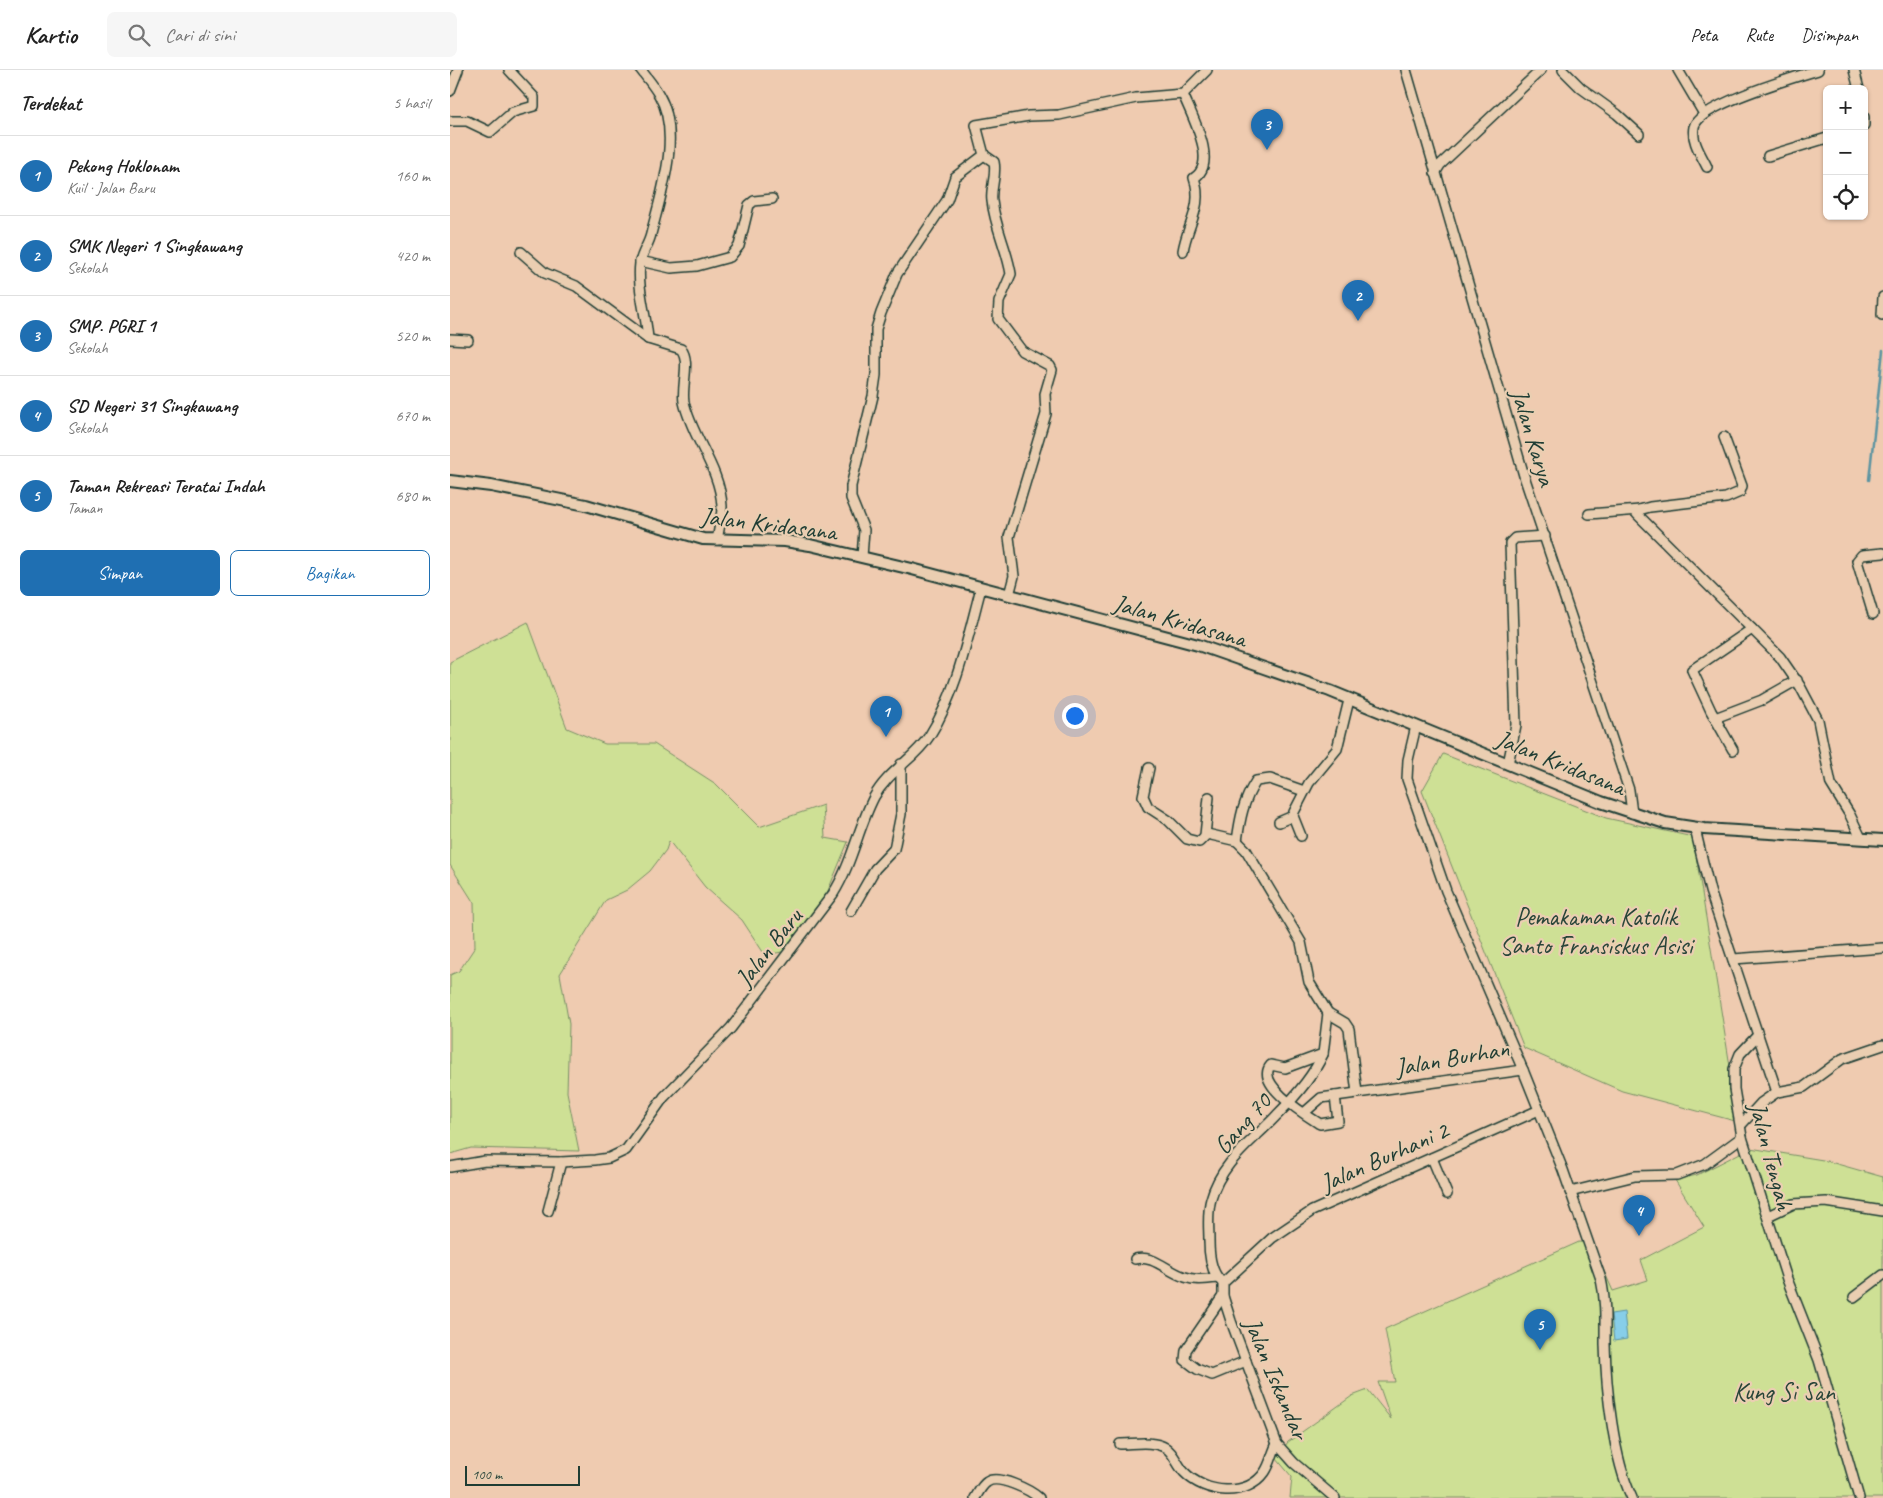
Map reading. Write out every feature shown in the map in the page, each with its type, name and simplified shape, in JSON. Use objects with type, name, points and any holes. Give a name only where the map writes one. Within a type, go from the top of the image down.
[{"type":"street","points":[[450,91],[458,70]]},
{"type":"street","points":[[450,121],[467,121],[490,132],[513,112],[535,106],[534,97],[509,70]]},
{"type":"street","points":[[641,70],[659,95],[666,112],[668,149],[668,166],[650,237],[640,260],[639,279],[648,339]]},
{"type":"street","points":[[1009,595],[1014,576],[1008,537],[1046,414],[1045,402],[1051,368],[1022,351],[998,319],[1000,302],[1011,274],[1008,257],[998,232],[992,201],[991,192],[996,174],[994,162],[984,155],[976,124],[1029,116],[1059,115],[1136,98],[1183,94],[1207,70]]},
{"type":"street","name":"Jalan Karya","points":[[1406,70],[1508,424],[1629,790],[1632,813]]},
{"type":"street","points":[[1436,173],[1440,165],[1540,70]]},
{"type":"street","points":[[1563,70],[1581,88],[1617,114],[1639,134]]},
{"type":"street","points":[[1678,70],[1704,114]]},
{"type":"street","points":[[1707,167],[1694,134],[1694,125],[1704,114],[1753,91],[1818,70]]},
{"type":"street","points":[[1854,70],[1858,85]]},
{"type":"street","points":[[1183,94],[1206,156],[1203,167],[1194,178],[1198,190],[1197,212],[1185,237],[1183,251]]},
{"type":"street","points":[[1768,156],[1823,139]]},
{"type":"street","points":[[862,558],[864,530],[852,498],[851,486],[876,375],[876,329],[881,312],[897,274],[947,200],[955,177],[984,155]]},
{"type":"street","points":[[640,260],[671,268],[697,266],[730,257],[739,246],[749,205],[759,200],[772,199]]},
{"type":"street","points":[[521,252],[545,273],[576,286],[648,339],[681,349],[685,356],[683,391],[685,406],[711,467],[721,500],[717,540]]},
{"type":"street","points":[[1882,315],[1883,297]]},
{"type":"street","points":[[450,339],[468,340]]},
{"type":"street","points":[[1589,514],[1640,510],[1726,498],[1740,492],[1742,486],[1724,437]]},
{"type":"street","name":"Jalan Kridasana","points":[[450,480],[548,496],[616,513],[688,535],[717,540],[799,543],[1009,595],[1198,645],[1349,700],[1632,813],[1665,823],[1695,828],[1883,840]]},
{"type":"street","points":[[1640,510],[1637,512],[1638,516],[1780,657],[1796,680],[1818,720],[1831,784],[1862,838]]},
{"type":"street","points":[[1508,764],[1516,725],[1510,544],[1515,538],[1545,536]]},
{"type":"street","points":[[1873,614],[1857,560],[1862,555],[1883,553]]},
{"type":"street","name":"Jalan Baru","points":[[450,1167],[485,1161],[561,1162],[603,1159],[626,1150],[664,1098],[724,1036],[833,894],[845,873],[875,795],[900,764],[926,741],[937,723],[954,679],[981,588]]},
{"type":"street","points":[[1734,750],[1715,718],[1692,670],[1723,651],[1752,629]]},
{"type":"street","points":[[1715,718],[1762,700],[1796,680]]},
{"type":"street","points":[[1278,822],[1293,816],[1304,791],[1337,749],[1349,700]]},
{"type":"street","name":"Jalan Burhan","points":[[1304,1113],[1321,1098],[1523,1070],[1446,890],[1407,779],[1408,760],[1416,726]]},
{"type":"street","points":[[851,911],[876,870],[894,849],[901,814],[900,764]]},
{"type":"street","points":[[1149,768],[1143,796],[1148,807],[1168,820],[1192,842],[1199,842],[1205,835],[1208,797]]},
{"type":"street","points":[[1237,841],[1240,814],[1246,798],[1256,781],[1270,779],[1304,791]]},
{"type":"street","points":[[1293,816],[1301,836]]},
{"type":"street","points":[[1695,828],[1707,882],[1777,1092]]},
{"type":"street","points":[[1205,835],[1237,841],[1258,866],[1286,919],[1299,937],[1303,948],[1309,982],[1328,1014],[1345,1023],[1349,1029],[1357,1093]]},
{"type":"street","points":[[1733,959],[1883,948]]},
{"type":"street","points":[[1328,1014],[1323,1054],[1285,1068],[1269,1066],[1268,1080],[1289,1102],[1320,1124],[1337,1123],[1335,1096]]},
{"type":"street","name":"Jalan Tengah","points":[[1758,1035],[1736,1061],[1734,1088],[1742,1137],[1787,1279],[1819,1360],[1859,1498]]},
{"type":"street","points":[[1741,1124],[1761,1103],[1777,1092],[1804,1087],[1842,1059],[1883,1045]]},
{"type":"street","name":"Gang 70","points":[[1220,1280],[1209,1244],[1211,1198],[1237,1154],[1289,1102],[1314,1072],[1323,1054]]},
{"type":"street","points":[[1523,1070],[1570,1192],[1604,1294],[1606,1367],[1614,1432],[1627,1488],[1632,1498]]},
{"type":"street","name":"Jalan Burhani 2","points":[[1220,1280],[1272,1238],[1306,1215],[1538,1110]]},
{"type":"street","points":[[1570,1192],[1636,1176],[1677,1176],[1705,1164],[1742,1137]]},
{"type":"street","points":[[1432,1158],[1448,1194]]},
{"type":"street","points":[[548,1211],[561,1162]]},
{"type":"street","points":[[1768,1216],[1793,1204],[1826,1202],[1883,1211]]},
{"type":"street","points":[[1135,1260],[1148,1258],[1187,1278],[1220,1280]]},
{"type":"street","points":[[1854,1297],[1883,1274]]},
{"type":"street","name":"Jalan Iskandar","points":[[1220,1280],[1223,1296],[1277,1444],[1294,1463],[1335,1498]]},
{"type":"street","points":[[1223,1296],[1186,1350],[1185,1360],[1197,1369],[1212,1375],[1246,1361]]},
{"type":"street","points":[[1120,1444],[1160,1445],[1171,1452],[1178,1465],[1194,1481],[1210,1489],[1232,1492],[1251,1485],[1265,1473],[1277,1444]]},
{"type":"street","points":[[975,1498],[986,1482],[994,1480],[1014,1485],[1039,1498]]},
{"type":"green space","points":[[528,622],[567,728],[605,744],[654,744],[716,784],[759,827],[823,805],[825,838],[848,842],[827,893],[782,952],[765,955],[742,920],[705,887],[669,841],[666,850],[650,871],[627,890],[606,900],[560,974],[569,1024],[567,1092],[579,1151],[471,1148],[450,1154],[450,975],[459,971],[475,947],[474,903],[450,865],[450,662]]},
{"type":"green space","name":"Pemakaman Katolik Santo Fransiskus Asisi","points":[[1443,754],[1606,818],[1693,837],[1739,1122],[1622,1091],[1524,1048],[1422,791]]},
{"type":"green space","name":"Kung Si San","points":[[1750,1148],[1823,1160],[1883,1177],[1883,1498],[1290,1498],[1292,1477],[1276,1458],[1288,1442],[1352,1396],[1368,1390],[1391,1419],[1378,1382],[1395,1382],[1385,1329],[1579,1242],[1592,1244],[1613,1291],[1648,1280],[1641,1260],[1704,1227],[1675,1180],[1697,1175]]},
{"type":"water","points":[[1624,1312],[1627,1339],[1614,1341],[1611,1314]]},
{"type":"waterway","points":[[1869,480],[1883,350]]},
{"type":"place","name":"SMP. PGRI 1","points":[[1267,150]]},
{"type":"place","name":"SMK Negeri 1 Singkawang","points":[[1358,321]]},
{"type":"place","name":"Pekong Hoklonam","points":[[886,737]]},
{"type":"place","name":"SD Negeri 31 Singkawang","points":[[1639,1236]]},
{"type":"place","name":"Taman Rekreasi Teratai Indah","points":[[1540,1350]]}]
